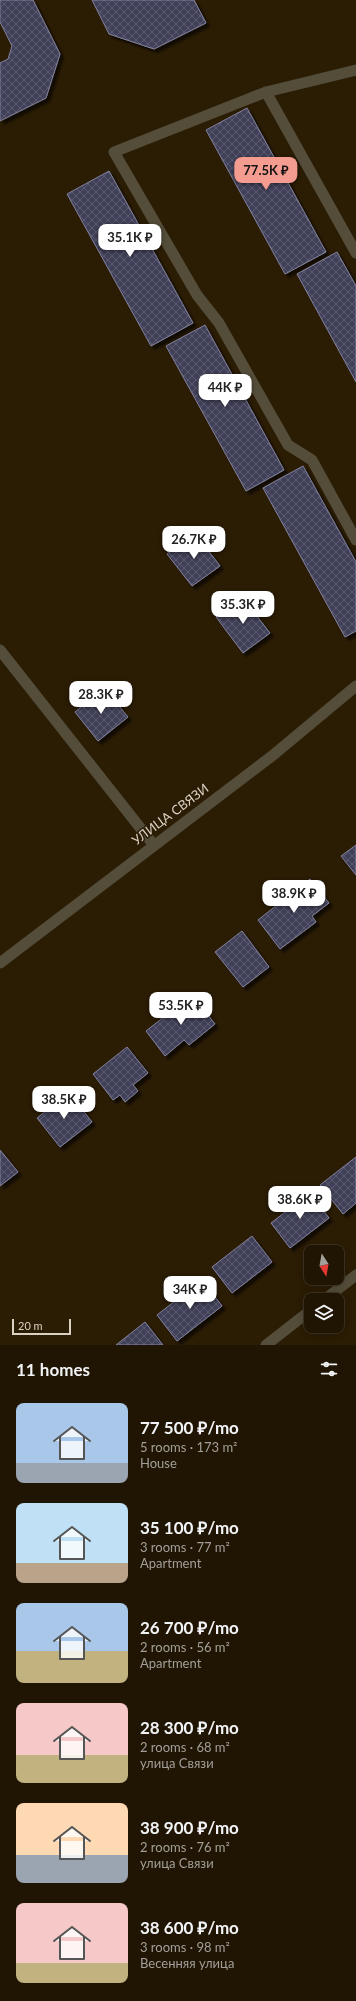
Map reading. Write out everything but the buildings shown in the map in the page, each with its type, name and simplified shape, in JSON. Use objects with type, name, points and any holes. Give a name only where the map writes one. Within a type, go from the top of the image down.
[{"type":"street","points":[[356,70],[266,92],[114,152],[197,295],[219,323],[288,444],[312,460],[356,540]]},
{"type":"street","points":[[266,92],[356,253]]},
{"type":"street","points":[[0,650],[153,844]]},
{"type":"street","name":"УЛИЦА СВЯЗИ","points":[[0,963],[153,844],[272,756],[356,686]]},
{"type":"street","points":[[333,1293],[356,1275]]},
{"type":"street","points":[[266,1345],[304,1315]]}]
